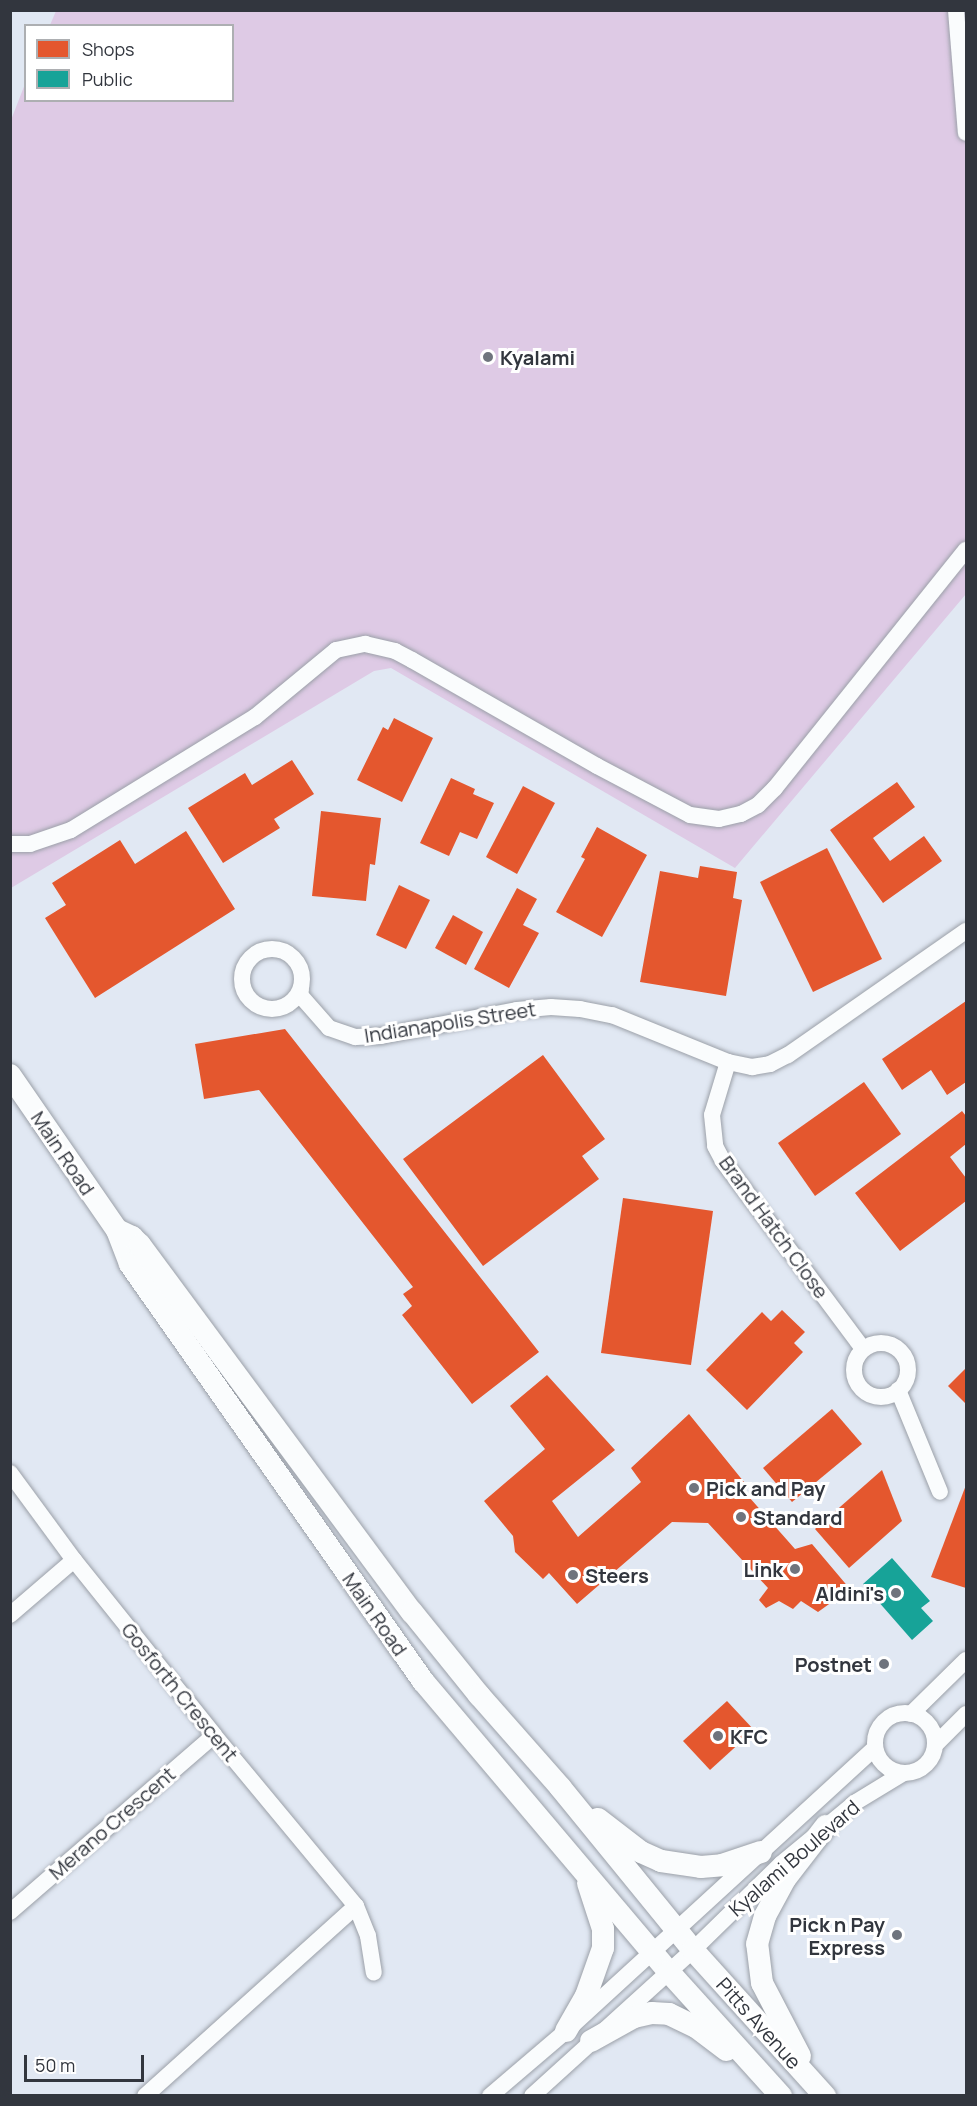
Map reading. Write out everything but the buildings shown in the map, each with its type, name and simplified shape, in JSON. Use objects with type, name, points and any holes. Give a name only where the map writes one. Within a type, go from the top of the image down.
[{"type":"main road","name":"Main Road","points":[[10,1075],[117,1230],[130,1263],[293,1492],[384,1629],[437,1698],[669,1972]]},
{"type":"main road","name":"Main Road","points":[[117,1230],[132,1237],[140,1245],[412,1612],[479,1695],[560,1787],[693,1950]]},
{"type":"main road","points":[[560,1787],[641,1852],[661,1861],[701,1867],[722,1865],[761,1852]]},
{"type":"main road","points":[[819,2089],[762,1983],[757,1944],[765,1916],[785,1879],[826,1826]]},
{"type":"main road","points":[[566,2031],[586,1996],[603,1948],[603,1929],[583,1870]]},
{"type":"main road","name":"Pitts Avenue","points":[[693,1950],[819,2089]]},
{"type":"main road","name":"Pitts Avenue","points":[[669,1972],[774,2089]]},
{"type":"main road","points":[[591,2041],[634,2017],[669,2014],[696,2027],[774,2089]]},
{"type":"street","points":[[956,10],[966,134]]},
{"type":"street","points":[[10,844],[30,844],[71,830],[255,717],[336,650],[365,644],[394,651],[412,660],[597,766],[690,815],[719,819],[741,814],[758,805],[775,788],[966,550]]},
{"type":"street","name":"Indianapolis Street","points":[[301,989],[300,995],[329,1028],[354,1037],[381,1036],[518,1010],[551,1007],[580,1009],[612,1015],[728,1062],[752,1067],[770,1064],[788,1055],[966,931]]},
{"type":"street","name":"Brand Hatch Close","points":[[728,1062],[712,1115],[715,1146],[723,1161],[863,1349]]},
{"type":"street","points":[[879,1343],[895,1347],[901,1352],[908,1368],[907,1376],[898,1390],[891,1395],[874,1396],[860,1387],[854,1372],[854,1364],[863,1349],[879,1343]]},
{"type":"street","points":[[898,1390],[940,1492]]},
{"type":"street","name":"Gosforth Crescent","points":[[10,1473],[74,1560],[214,1735],[357,1906],[368,1936],[374,1973]]},
{"type":"street","points":[[10,1615],[74,1560]]},
{"type":"street","name":"Kyalami Boulevard","points":[[490,2096],[566,2031],[875,1748],[875,1738],[885,1720],[894,1715],[910,1714],[966,1660]]},
{"type":"street","points":[[910,1714],[923,1719],[930,1726],[935,1745]]},
{"type":"street","name":"Kyalami Boulevard","points":[[532,2096],[693,1950],[781,1864],[826,1826],[856,1802],[902,1774],[912,1773],[925,1766],[933,1755],[935,1745],[966,1714]]},
{"type":"street","name":"Merano Crescent","points":[[10,1912],[214,1735]]},
{"type":"street","points":[[875,1748],[884,1766],[902,1774]]},
{"type":"street","points":[[145,2096],[357,1906]]},
{"type":"street","points":[[535,2058],[552,2078]]},
{"type":"shaded area","name":"Kyalami","points":[[56,11],[966,11],[966,594],[735,868],[391,668],[374,671],[11,888],[11,120],[24,87],[24,102],[234,102],[234,24],[50,24]]},
{"type":"place","name":"Kyalami","points":[[488,357]]},
{"type":"place","name":"Pick and Pay","points":[[694,1488]]},
{"type":"place","name":"Standard","points":[[741,1517]]},
{"type":"place","name":"Link","points":[[795,1569]]},
{"type":"place","name":"Steers","points":[[573,1575]]},
{"type":"place","name":"Aldini's","points":[[896,1593]]},
{"type":"place","name":"Postnet","points":[[884,1664]]},
{"type":"place","name":"KFC","points":[[718,1736]]},
{"type":"place","name":"Pick n Pay Express","points":[[897,1935]]}]
